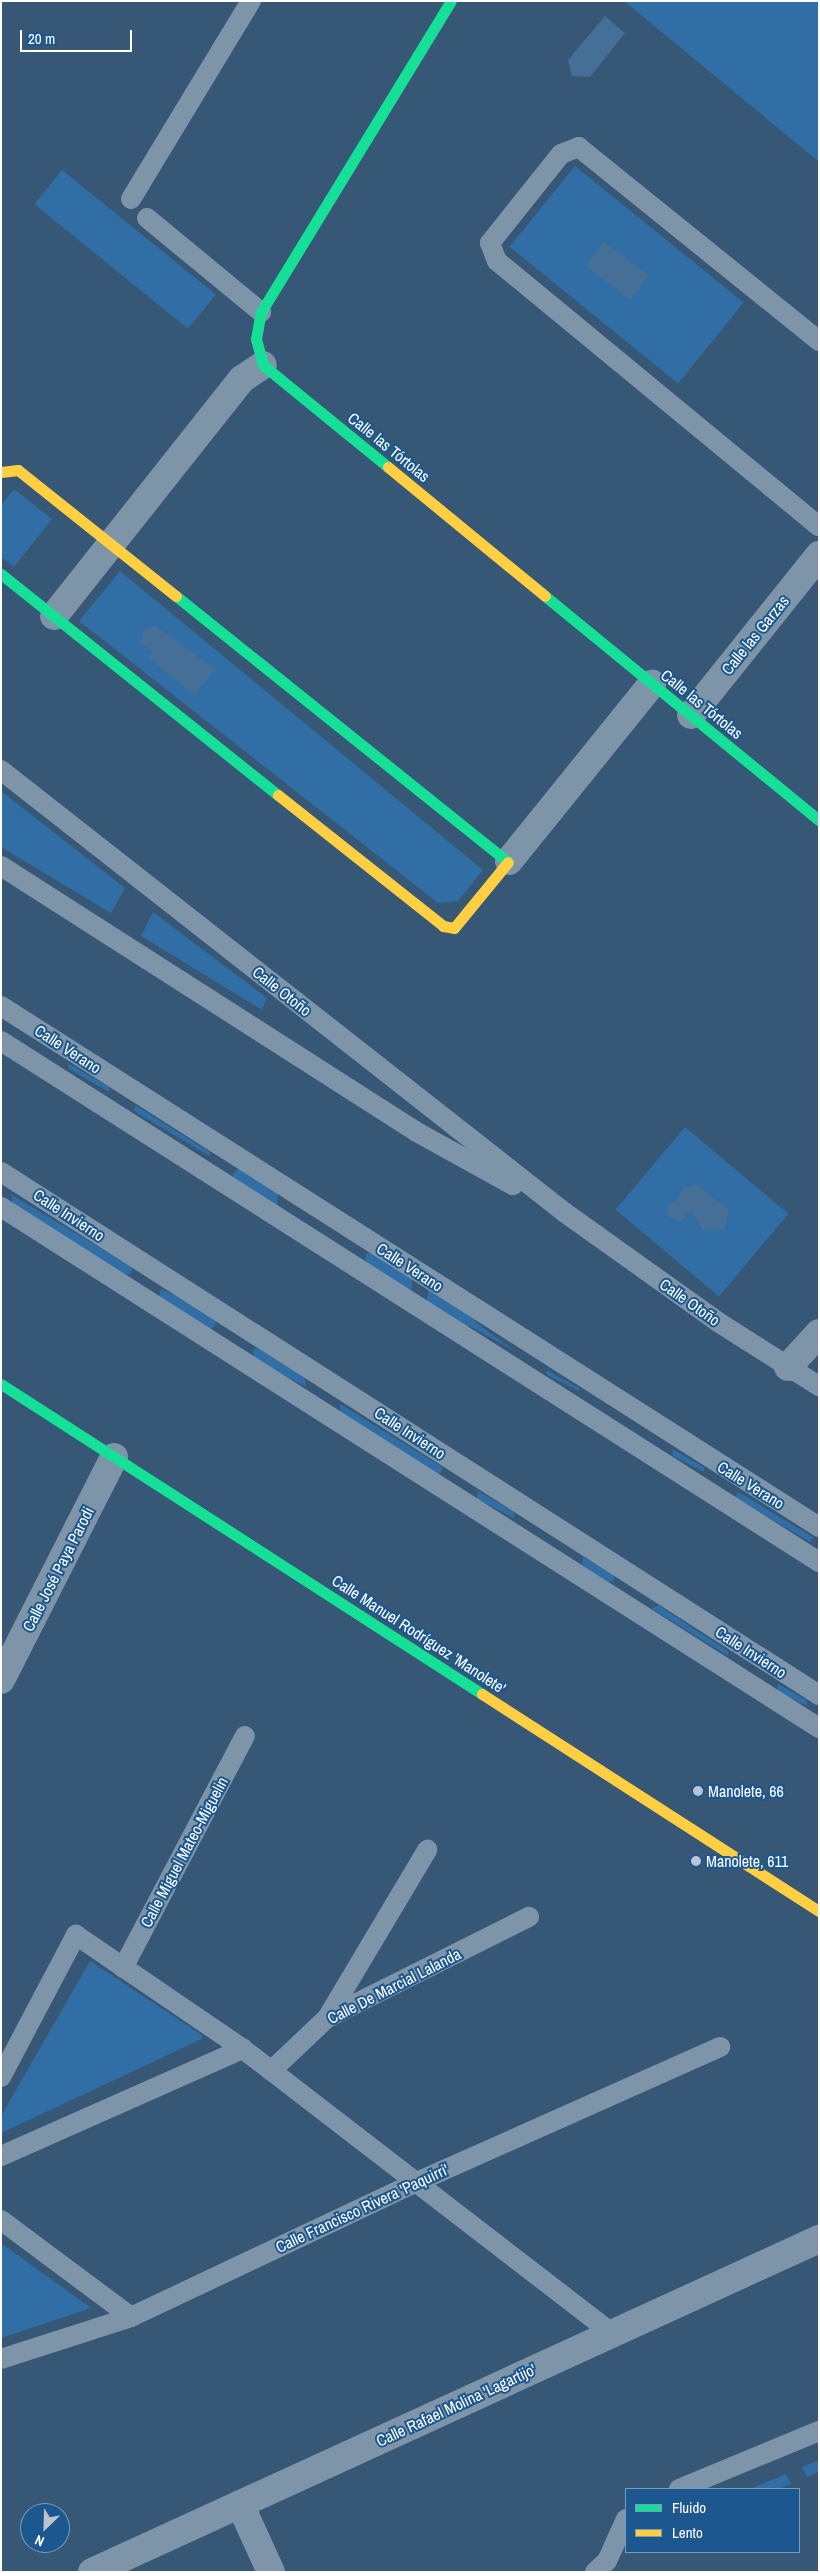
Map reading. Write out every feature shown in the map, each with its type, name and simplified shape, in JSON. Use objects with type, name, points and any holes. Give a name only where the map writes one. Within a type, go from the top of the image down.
[{"type":"street","points":[[54,616],[242,379],[263,365],[256,339],[262,312],[451,1]]},
{"type":"street","name":"Calle las Tórtolas","points":[[263,365],[819,820]]},
{"type":"street","points":[[1,472],[7,468],[18,470],[509,861]]},
{"type":"street","name":"Calle las Garzas","points":[[691,715],[819,555]]},
{"type":"street","points":[[1,574],[443,926],[454,928],[652,684]]},
{"type":"street","points":[[788,1367],[819,1333]]},
{"type":"street","name":"Calle Manuel Rodríguez 'Manolete'","points":[[1,1384],[819,1911]]},
{"type":"street","name":"Calle José Paya Parodi","points":[[1,1680],[114,1457]]},
{"type":"street","name":"Calle Rafael Molina 'Lagartijo'","points":[[92,2572],[819,2239]]},
{"type":"street","points":[[240,2504],[271,2572]]},
{"type":"lane","points":[[131,199],[252,1]]},
{"type":"lane","points":[[819,340],[579,147],[560,154],[490,243],[497,262],[819,526]]},
{"type":"lane","points":[[147,218],[262,312]]},
{"type":"lane","name":"Calle Otoño","points":[[1,770],[564,1212],[788,1367],[819,1386]]},
{"type":"lane","name":"Calle Otoño","points":[[1,866],[415,1131],[564,1212]]},
{"type":"lane","name":"Calle Verano","points":[[1,1006],[819,1527]]},
{"type":"lane","name":"Calle Verano","points":[[1,1041],[819,1562]]},
{"type":"lane","name":"Calle Invierno","points":[[1,1172],[819,1696]]},
{"type":"lane","name":"Calle Invierno","points":[[1,1207],[819,1728]]},
{"type":"lane","name":"Calle Miguel Mateo-Miguelin","points":[[123,1968],[245,1736]]},
{"type":"lane","points":[[327,2018],[427,1850]]},
{"type":"lane","name":"Calle De Marcial Lalanda","points":[[271,2071],[327,2018],[529,1917]]},
{"type":"lane","points":[[1,2078],[76,1936],[242,2048],[612,2333]]},
{"type":"lane","name":"Calle Francisco Rivera 'Paquirri'","points":[[1,2359],[131,2316],[417,2182],[720,2047]]},
{"type":"lane","points":[[1,2156],[242,2048]]},
{"type":"lane","points":[[1,2220],[131,2316]]},
{"type":"lane","points":[[681,2488],[819,2431]]},
{"type":"lane","points":[[595,2572],[607,2561],[625,2521]]},
{"type":"shaded area","points":[[624,1],[819,1],[819,162]]},
{"type":"shaded area","points":[[605,16],[625,33],[590,77],[572,76],[568,60]]},
{"type":"shaded area","points":[[575,166],[744,303],[678,383],[510,247]]},
{"type":"shaded area","points":[[62,170],[216,295],[188,329],[34,204]]},
{"type":"shaded area","points":[[604,242],[649,276],[631,300],[586,266]]},
{"type":"shaded area","points":[[14,489],[52,519],[14,567],[1,557],[1,505]]},
{"type":"shaded area","points":[[120,571],[483,870],[458,901],[438,903],[79,621]]},
{"type":"shaded area","points":[[156,626],[215,669],[194,695],[148,657],[153,651],[141,644],[143,630]]},
{"type":"shaded area","points":[[1,791],[125,888],[111,913],[1,847]]},
{"type":"shaded area","points":[[153,912],[267,998],[262,1010],[141,936]]},
{"type":"shaded area","points":[[68,1063],[109,1087],[109,1092],[69,1069]]},
{"type":"shaded area","points":[[135,1105],[210,1152],[209,1156],[134,1111]]},
{"type":"shaded area","points":[[685,1127],[788,1214],[719,1297],[616,1210]]},
{"type":"shaded area","points":[[241,1166],[277,1189],[278,1206],[272,1209],[234,1182],[233,1174]]},
{"type":"shaded area","points":[[695,1184],[729,1209],[724,1230],[703,1231],[691,1210],[681,1221],[668,1217],[668,1205],[677,1200],[683,1188]]},
{"type":"shaded area","points":[[12,1195],[132,1267],[132,1273],[126,1275],[12,1203]]},
{"type":"shaded area","points":[[376,1248],[412,1277],[412,1288],[405,1292],[365,1266],[366,1254]]},
{"type":"shaded area","points":[[161,1289],[219,1314],[214,1327],[201,1333],[157,1305]]},
{"type":"shaded area","points":[[429,1290],[477,1316],[474,1321],[516,1352],[470,1326],[462,1329],[426,1303]]},
{"type":"shaded area","points":[[266,1344],[303,1374],[307,1387],[252,1360],[254,1349]]},
{"type":"shaded area","points":[[546,1370],[579,1388],[579,1391],[547,1375]]},
{"type":"shaded area","points":[[340,1404],[442,1467],[442,1472],[437,1474],[340,1411]]},
{"type":"shaded area","points":[[672,1449],[704,1467],[704,1472],[673,1456]]},
{"type":"shaded area","points":[[478,1491],[514,1512],[514,1518],[477,1499]]},
{"type":"shaded area","points":[[738,1492],[813,1537],[810,1542],[735,1497]]},
{"type":"shaded area","points":[[583,1557],[614,1575],[614,1581],[609,1582],[582,1565]]},
{"type":"shaded area","points":[[658,1605],[728,1651],[728,1656],[652,1609]]},
{"type":"shaded area","points":[[778,1684],[807,1700],[807,1706],[777,1691]]},
{"type":"shaded area","points":[[90,1961],[202,2035],[202,2039],[1,2133],[1,2116]]},
{"type":"shaded area","points":[[1,2243],[91,2308],[1,2338]]},
{"type":"shaded area","points":[[819,2460],[819,2472],[807,2477],[802,2467]]},
{"type":"shaded area","points":[[786,2474],[791,2484],[781,2488],[752,2488]]},
{"type":"traffic: fast","points":[[388,467],[263,365],[256,339],[261,312],[451,1]]},
{"type":"traffic: fast","points":[[1,574],[278,795]]},
{"type":"traffic: fast","points":[[176,596],[508,862]]},
{"type":"traffic: fast","points":[[545,596],[819,820]]},
{"type":"traffic: fast","points":[[1,1384],[482,1694]]},
{"type":"traffic: slow","points":[[388,467],[545,596]]},
{"type":"traffic: slow","points":[[1,472],[18,470],[176,596]]},
{"type":"traffic: slow","points":[[278,795],[443,926],[454,928],[508,862]]},
{"type":"traffic: slow","points":[[482,1694],[819,1911]]},
{"type":"place","name":"Manolete, 66","points":[[698,1791]]},
{"type":"place","name":"Manolete, 611","points":[[696,1861]]}]
